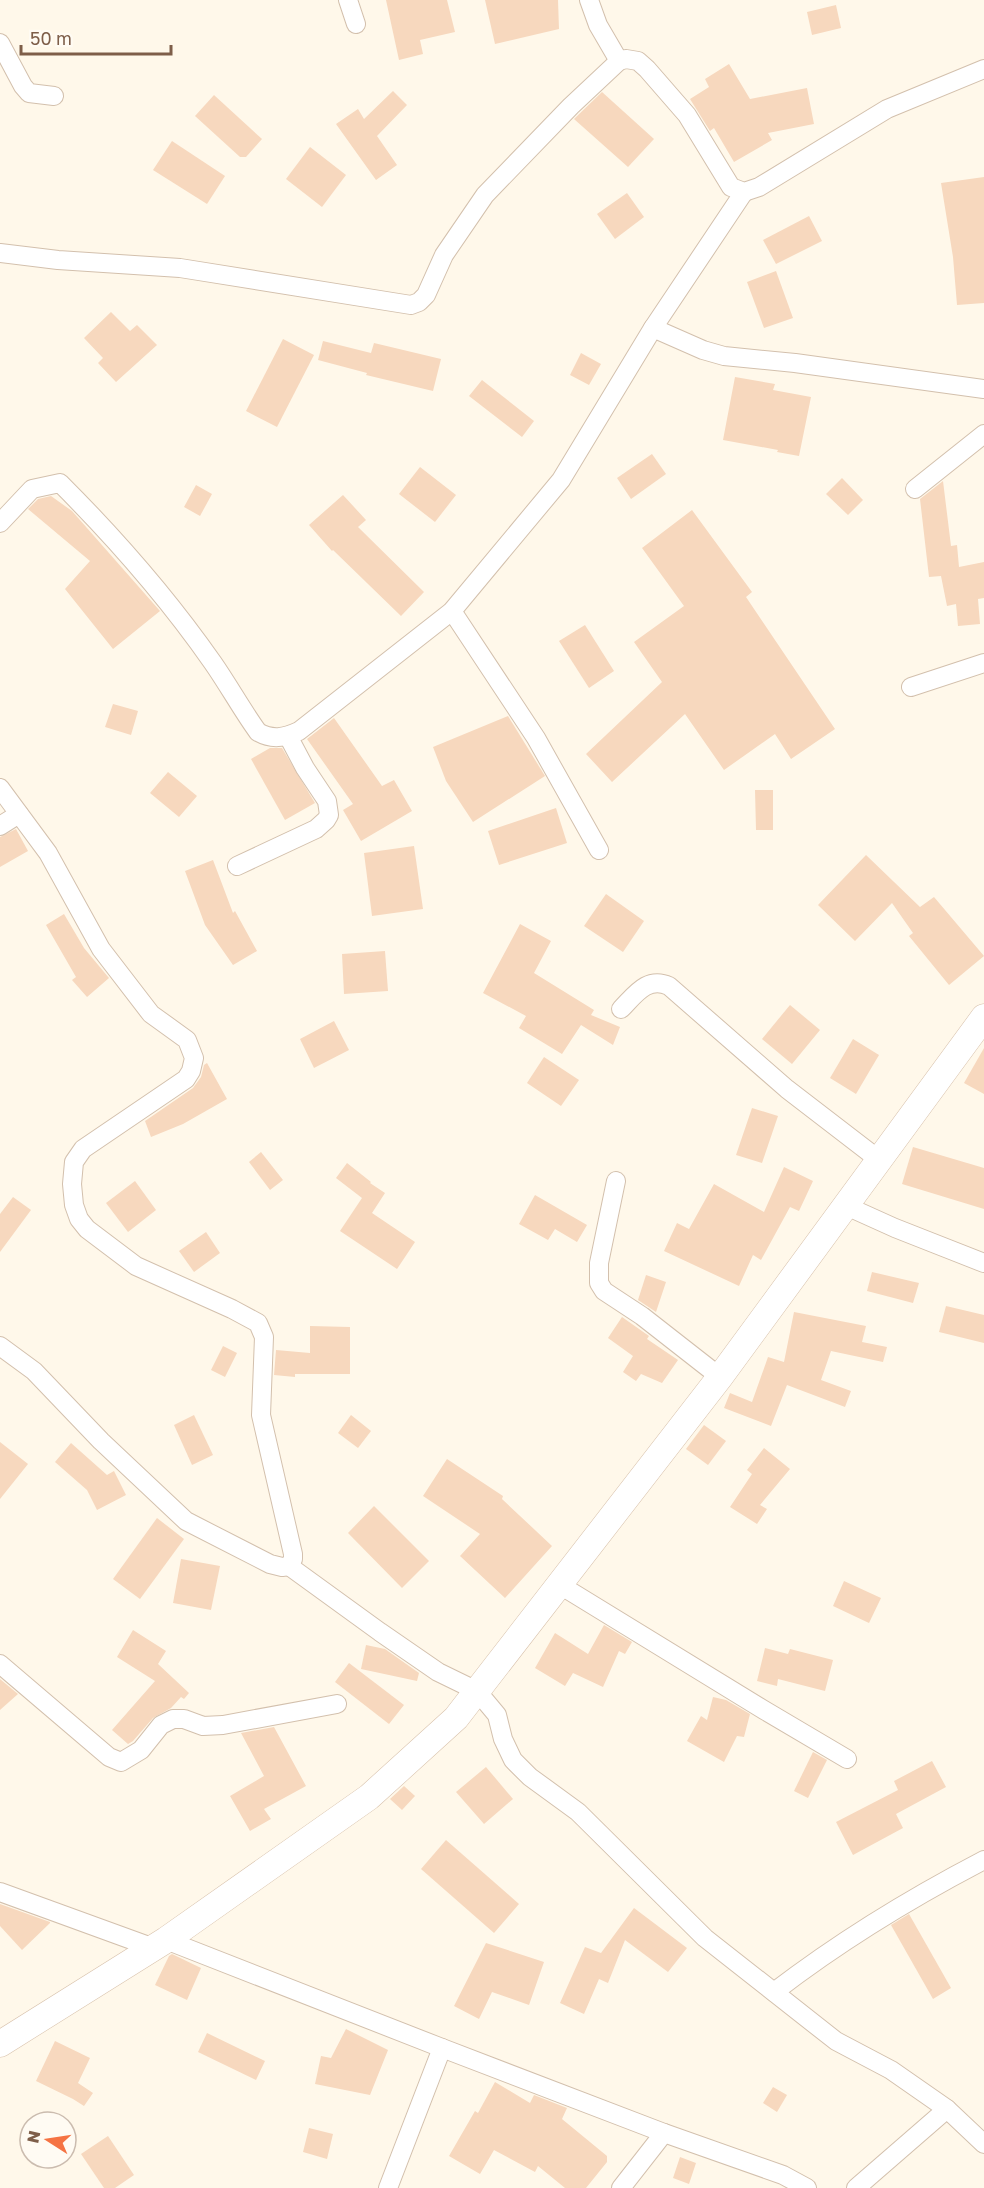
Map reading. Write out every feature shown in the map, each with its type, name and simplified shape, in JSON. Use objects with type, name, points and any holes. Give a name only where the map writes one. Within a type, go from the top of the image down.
[{"type":"street","points":[[348,0],[356,24]]},
{"type":"street","points":[[589,0],[598,25],[619,61]]},
{"type":"street","points":[[0,43],[29,93],[54,96]]},
{"type":"street","points":[[0,253],[58,260],[180,268],[411,305],[426,296],[444,255],[484,195],[571,106],[619,61],[626,59],[638,61],[647,69],[687,115],[731,187],[744,192]]},
{"type":"street","points":[[0,524],[32,489],[60,483],[100,522],[164,600],[213,663],[258,732],[267,737],[288,736],[299,731],[452,611],[561,480],[653,328],[744,192],[759,187],[888,109],[984,69]]},
{"type":"street","points":[[653,328],[703,350],[724,356],[795,363],[984,389]]},
{"type":"street","points":[[915,489],[984,434]]},
{"type":"street","points":[[452,611],[536,738],[599,850]]},
{"type":"street","points":[[911,687],[984,663]]},
{"type":"street","points":[[237,866],[316,829],[329,815],[325,795],[305,768],[288,736]]},
{"type":"street","points":[[0,788],[48,853],[101,949],[152,1014],[187,1040],[194,1058],[191,1071],[186,1079],[107,1132],[78,1156],[74,1162],[72,1174],[74,1205],[87,1229],[136,1266],[258,1323],[264,1337],[261,1415],[292,1554],[293,1560],[289,1566]]},
{"type":"street","points":[[0,826],[19,814]]},
{"type":"street","points":[[621,1009],[647,985],[660,982],[669,986],[787,1089],[878,1160]]},
{"type":"street","points":[[0,2044],[160,1944],[369,1797],[456,1718],[720,1377],[984,1017]]},
{"type":"street","points":[[616,1181],[598,1263],[599,1283],[604,1291],[642,1316],[720,1377]]},
{"type":"street","points":[[844,1205],[984,1263]]},
{"type":"street","points":[[0,1346],[34,1371],[101,1441],[186,1521],[270,1564],[289,1566],[438,1672],[477,1691],[497,1715],[503,1740],[513,1760],[530,1777],[578,1812],[705,1938],[837,2041],[891,2070],[947,2109],[981,2137]]},
{"type":"street","points":[[560,1585],[848,1759]]},
{"type":"street","points":[[0,1664],[109,1757],[122,1761],[141,1750],[161,1725],[173,1719],[184,1719],[203,1726],[223,1725],[337,1704]]},
{"type":"street","points":[[774,1992],[798,1973],[862,1931],[984,1860]]},
{"type":"street","points":[[0,1892],[160,1944],[664,2133],[783,2175],[807,2188]]},
{"type":"street","points":[[388,2188],[442,2048]]},
{"type":"street","points":[[856,2188],[947,2109]]},
{"type":"street","points":[[621,2188],[664,2133]]},
{"type":"building","points":[[386,0],[447,0],[455,32],[420,40],[423,54],[399,60]]},
{"type":"building","points":[[485,0],[558,0],[559,29],[495,44]]},
{"type":"building","points":[[836,5],[841,28],[812,35],[807,12]]},
{"type":"building","points":[[729,64],[750,99],[807,88],[814,124],[768,133],[772,140],[734,162],[714,128],[710,131],[690,99],[709,87],[705,79]]},
{"type":"building","points":[[393,91],[407,105],[377,136],[397,165],[376,180],[336,124],[358,109],[364,119]]},
{"type":"building","points":[[602,92],[654,139],[628,167],[574,119]]},
{"type":"building","points":[[214,95],[262,139],[246,157],[240,157],[195,116]]},
{"type":"building","points":[[172,141],[225,176],[207,204],[153,170]]},
{"type":"building","points":[[310,147],[346,175],[322,207],[286,179]]},
{"type":"building","points":[[984,177],[984,303],[957,305],[953,257],[941,183]]},
{"type":"building","points":[[627,193],[644,217],[615,239],[597,214]]},
{"type":"building","points":[[809,216],[822,241],[776,264],[763,240]]},
{"type":"building","points":[[776,271],[793,318],[764,328],[747,282]]},
{"type":"building","points":[[111,312],[130,331],[137,325],[157,345],[116,382],[98,363],[103,358],[84,338]]},
{"type":"building","points":[[283,339],[314,355],[277,427],[246,411]]},
{"type":"building","points":[[323,341],[371,353],[374,343],[441,359],[433,391],[366,375],[367,373],[318,360]]},
{"type":"building","points":[[581,353],[601,364],[589,385],[570,375]]},
{"type":"building","points":[[735,377],[775,384],[773,390],[811,397],[799,456],[723,440]]},
{"type":"building","points":[[482,380],[534,421],[522,437],[469,396]]},
{"type":"building","points":[[652,454],[666,474],[631,499],[617,478]]},
{"type":"building","points":[[420,467],[456,495],[435,522],[399,494]]},
{"type":"building","points":[[842,478],[863,500],[848,515],[826,494]]},
{"type":"building","points":[[943,481],[951,546],[957,545],[959,567],[984,562],[984,598],[978,599],[980,624],[958,626],[956,604],[947,606],[941,576],[929,577],[920,499]]},
{"type":"building","points":[[196,485],[212,494],[200,516],[184,507]]},
{"type":"building","points":[[343,495],[366,520],[358,527],[424,592],[401,616],[332,551],[309,525]]},
{"type":"building","points":[[51,496],[72,511],[160,611],[113,649],[65,589],[90,561],[28,509],[38,499]]},
{"type":"building","points":[[692,510],[752,592],[746,597],[835,729],[791,759],[775,734],[724,770],[685,714],[612,782],[586,754],[662,682],[634,642],[684,606],[642,548]]},
{"type":"building","points":[[585,625],[614,671],[589,688],[559,641]]},
{"type":"building","points":[[113,704],[138,711],[131,735],[105,727]]},
{"type":"building","points":[[508,716],[545,776],[473,822],[446,781],[433,747]]},
{"type":"building","points":[[334,718],[382,786],[394,780],[412,811],[361,841],[343,810],[353,804],[307,739]]},
{"type":"building","points":[[270,748],[282,748],[315,803],[285,820],[251,759]]},
{"type":"building","points":[[168,772],[197,796],[179,817],[150,793]]},
{"type":"building","points":[[755,790],[773,790],[773,830],[756,830]]},
{"type":"building","points":[[556,808],[567,843],[499,865],[488,831]]},
{"type":"building","points":[[16,829],[28,851],[0,867],[0,837]]},
{"type":"building","points":[[414,846],[423,909],[372,916],[364,853]]},
{"type":"building","points":[[866,855],[920,907],[934,897],[984,956],[949,985],[909,936],[913,933],[892,903],[855,941],[818,905]]},
{"type":"building","points":[[213,860],[233,913],[235,911],[257,951],[233,965],[205,925],[185,871]]},
{"type":"building","points":[[606,894],[644,921],[623,952],[584,926]]},
{"type":"building","points":[[64,914],[84,948],[109,978],[87,997],[72,980],[76,977],[46,925]]},
{"type":"building","points":[[520,924],[551,941],[534,973],[594,1010],[591,1015],[620,1027],[613,1045],[581,1025],[562,1054],[519,1028],[526,1016],[483,993]]},
{"type":"building","points":[[385,951],[388,991],[344,994],[342,954]]},
{"type":"building","points":[[790,1005],[820,1030],[792,1064],[762,1039]]},
{"type":"building","points":[[334,1021],[349,1050],[314,1068],[300,1039]]},
{"type":"building","points":[[853,1039],[879,1055],[856,1094],[830,1078]]},
{"type":"building","points":[[984,1048],[984,1094],[964,1083]]},
{"type":"building","points":[[544,1057],[579,1080],[561,1106],[527,1083]]},
{"type":"building","points":[[207,1063],[227,1099],[183,1124],[151,1137],[145,1121],[193,1088]]},
{"type":"building","points":[[752,1108],[778,1116],[762,1163],[736,1155]]},
{"type":"building","points":[[913,1147],[984,1168],[984,1209],[902,1184]]},
{"type":"building","points":[[261,1152],[283,1180],[270,1190],[249,1162]]},
{"type":"building","points":[[347,1163],[385,1193],[372,1213],[415,1242],[397,1269],[340,1231],[362,1198],[336,1178]]},
{"type":"building","points":[[784,1167],[813,1181],[799,1211],[790,1207],[761,1260],[753,1255],[739,1286],[664,1251],[677,1223],[689,1229],[714,1184],[764,1212]]},
{"type":"building","points":[[135,1181],[156,1210],[128,1232],[106,1203]]},
{"type":"building","points":[[535,1195],[587,1225],[577,1242],[555,1229],[548,1240],[519,1224]]},
{"type":"building","points":[[13,1197],[31,1210],[0,1252],[0,1214]]},
{"type":"building","points":[[206,1232],[220,1253],[194,1272],[179,1251]]},
{"type":"building","points":[[872,1272],[919,1283],[913,1303],[867,1291]]},
{"type":"building","points":[[646,1275],[666,1282],[656,1312],[638,1300]]},
{"type":"building","points":[[946,1306],[984,1315],[984,1343],[939,1332]]},
{"type":"building","points":[[794,1312],[866,1326],[862,1342],[887,1347],[883,1362],[831,1351],[821,1380],[851,1391],[845,1407],[787,1385],[771,1426],[724,1408],[730,1393],[752,1402],[768,1357],[784,1362]]},
{"type":"building","points":[[622,1317],[649,1336],[647,1339],[678,1360],[662,1383],[641,1374],[636,1381],[623,1372],[633,1356],[608,1338]]},
{"type":"building","points":[[310,1326],[350,1327],[350,1374],[295,1374],[295,1377],[274,1375],[276,1350],[310,1353]]},
{"type":"building","points":[[223,1346],[237,1353],[225,1377],[211,1370]]},
{"type":"building","points":[[194,1415],[213,1455],[192,1465],[174,1425]]},
{"type":"building","points":[[351,1415],[371,1431],[358,1448],[338,1433]]},
{"type":"building","points":[[704,1425],[726,1441],[708,1465],[686,1449]]},
{"type":"building","points":[[0,1442],[28,1464],[0,1499]]},
{"type":"building","points":[[71,1443],[107,1475],[114,1471],[126,1495],[97,1510],[87,1490],[55,1462]]},
{"type":"building","points":[[764,1448],[790,1469],[760,1505],[767,1509],[757,1524],[730,1507],[752,1474],[747,1470]]},
{"type":"building","points":[[447,1459],[503,1496],[502,1499],[552,1546],[505,1598],[460,1556],[480,1534],[423,1496]]},
{"type":"building","points":[[374,1506],[429,1561],[402,1588],[348,1533]]},
{"type":"building","points":[[157,1518],[184,1539],[140,1599],[113,1579]]},
{"type":"building","points":[[181,1559],[220,1566],[211,1610],[173,1603]]},
{"type":"building","points":[[844,1581],[881,1598],[869,1623],[833,1606]]},
{"type":"building","points":[[604,1625],[632,1642],[625,1654],[619,1651],[603,1687],[573,1673],[565,1686],[535,1668],[555,1633],[588,1654]]},
{"type":"building","points":[[133,1630],[166,1651],[158,1664],[189,1693],[184,1699],[181,1697],[171,1708],[153,1718],[128,1744],[112,1730],[155,1681],[117,1657]]},
{"type":"building","points":[[366,1645],[385,1649],[419,1673],[417,1681],[361,1669]]},
{"type":"building","points":[[765,1648],[788,1654],[790,1649],[833,1660],[825,1691],[778,1679],[777,1686],[757,1681]]},
{"type":"building","points":[[349,1663],[404,1705],[389,1724],[335,1682]]},
{"type":"building","points":[[0,1679],[18,1694],[0,1710]]},
{"type":"building","points":[[713,1697],[726,1700],[750,1714],[744,1737],[737,1736],[724,1762],[687,1741],[701,1716],[707,1720]]},
{"type":"building","points":[[274,1727],[306,1786],[264,1809],[271,1819],[250,1831],[230,1796],[264,1776],[241,1733]]},
{"type":"building","points":[[813,1752],[827,1760],[808,1798],[794,1791]]},
{"type":"building","points":[[932,1761],[946,1787],[896,1814],[903,1828],[853,1855],[836,1822],[898,1790],[894,1781]]},
{"type":"building","points":[[486,1767],[513,1799],[484,1824],[456,1792]]},
{"type":"building","points":[[404,1786],[415,1796],[402,1810],[390,1799]]},
{"type":"building","points":[[446,1840],[519,1904],[494,1933],[421,1869]]},
{"type":"building","points":[[0,1904],[50,1923],[22,1950],[0,1926]]},
{"type":"building","points":[[634,1908],[687,1948],[668,1972],[625,1940],[608,1983],[599,1979],[584,2014],[560,2003],[585,1947],[601,1953]]},
{"type":"building","points":[[909,1914],[951,1988],[933,1999],[891,1925]]},
{"type":"building","points":[[486,1943],[544,1962],[529,2005],[492,1992],[479,2019],[454,2006]]},
{"type":"building","points":[[172,1954],[201,1968],[187,2000],[155,1985]]},
{"type":"building","points":[[346,2029],[388,2050],[370,2095],[315,2084],[321,2056],[331,2058]]},
{"type":"building","points":[[207,2033],[265,2061],[256,2080],[198,2052]]},
{"type":"building","points":[[55,2041],[90,2058],[78,2083],[93,2093],[84,2106],[36,2081]]},
{"type":"building","points":[[495,2082],[530,2103],[534,2095],[567,2108],[562,2119],[607,2156],[607,2162],[586,2188],[565,2188],[538,2166],[535,2172],[494,2150],[480,2174],[449,2156],[475,2111],[478,2113]]},
{"type":"building","points":[[773,2087],[787,2095],[777,2112],[763,2103]]},
{"type":"building","points":[[309,2128],[333,2134],[327,2159],[303,2152]]},
{"type":"building","points":[[108,2136],[134,2175],[115,2188],[104,2188],[81,2154]]},
{"type":"building","points":[[680,2157],[696,2163],[689,2184],[673,2178]]}]
